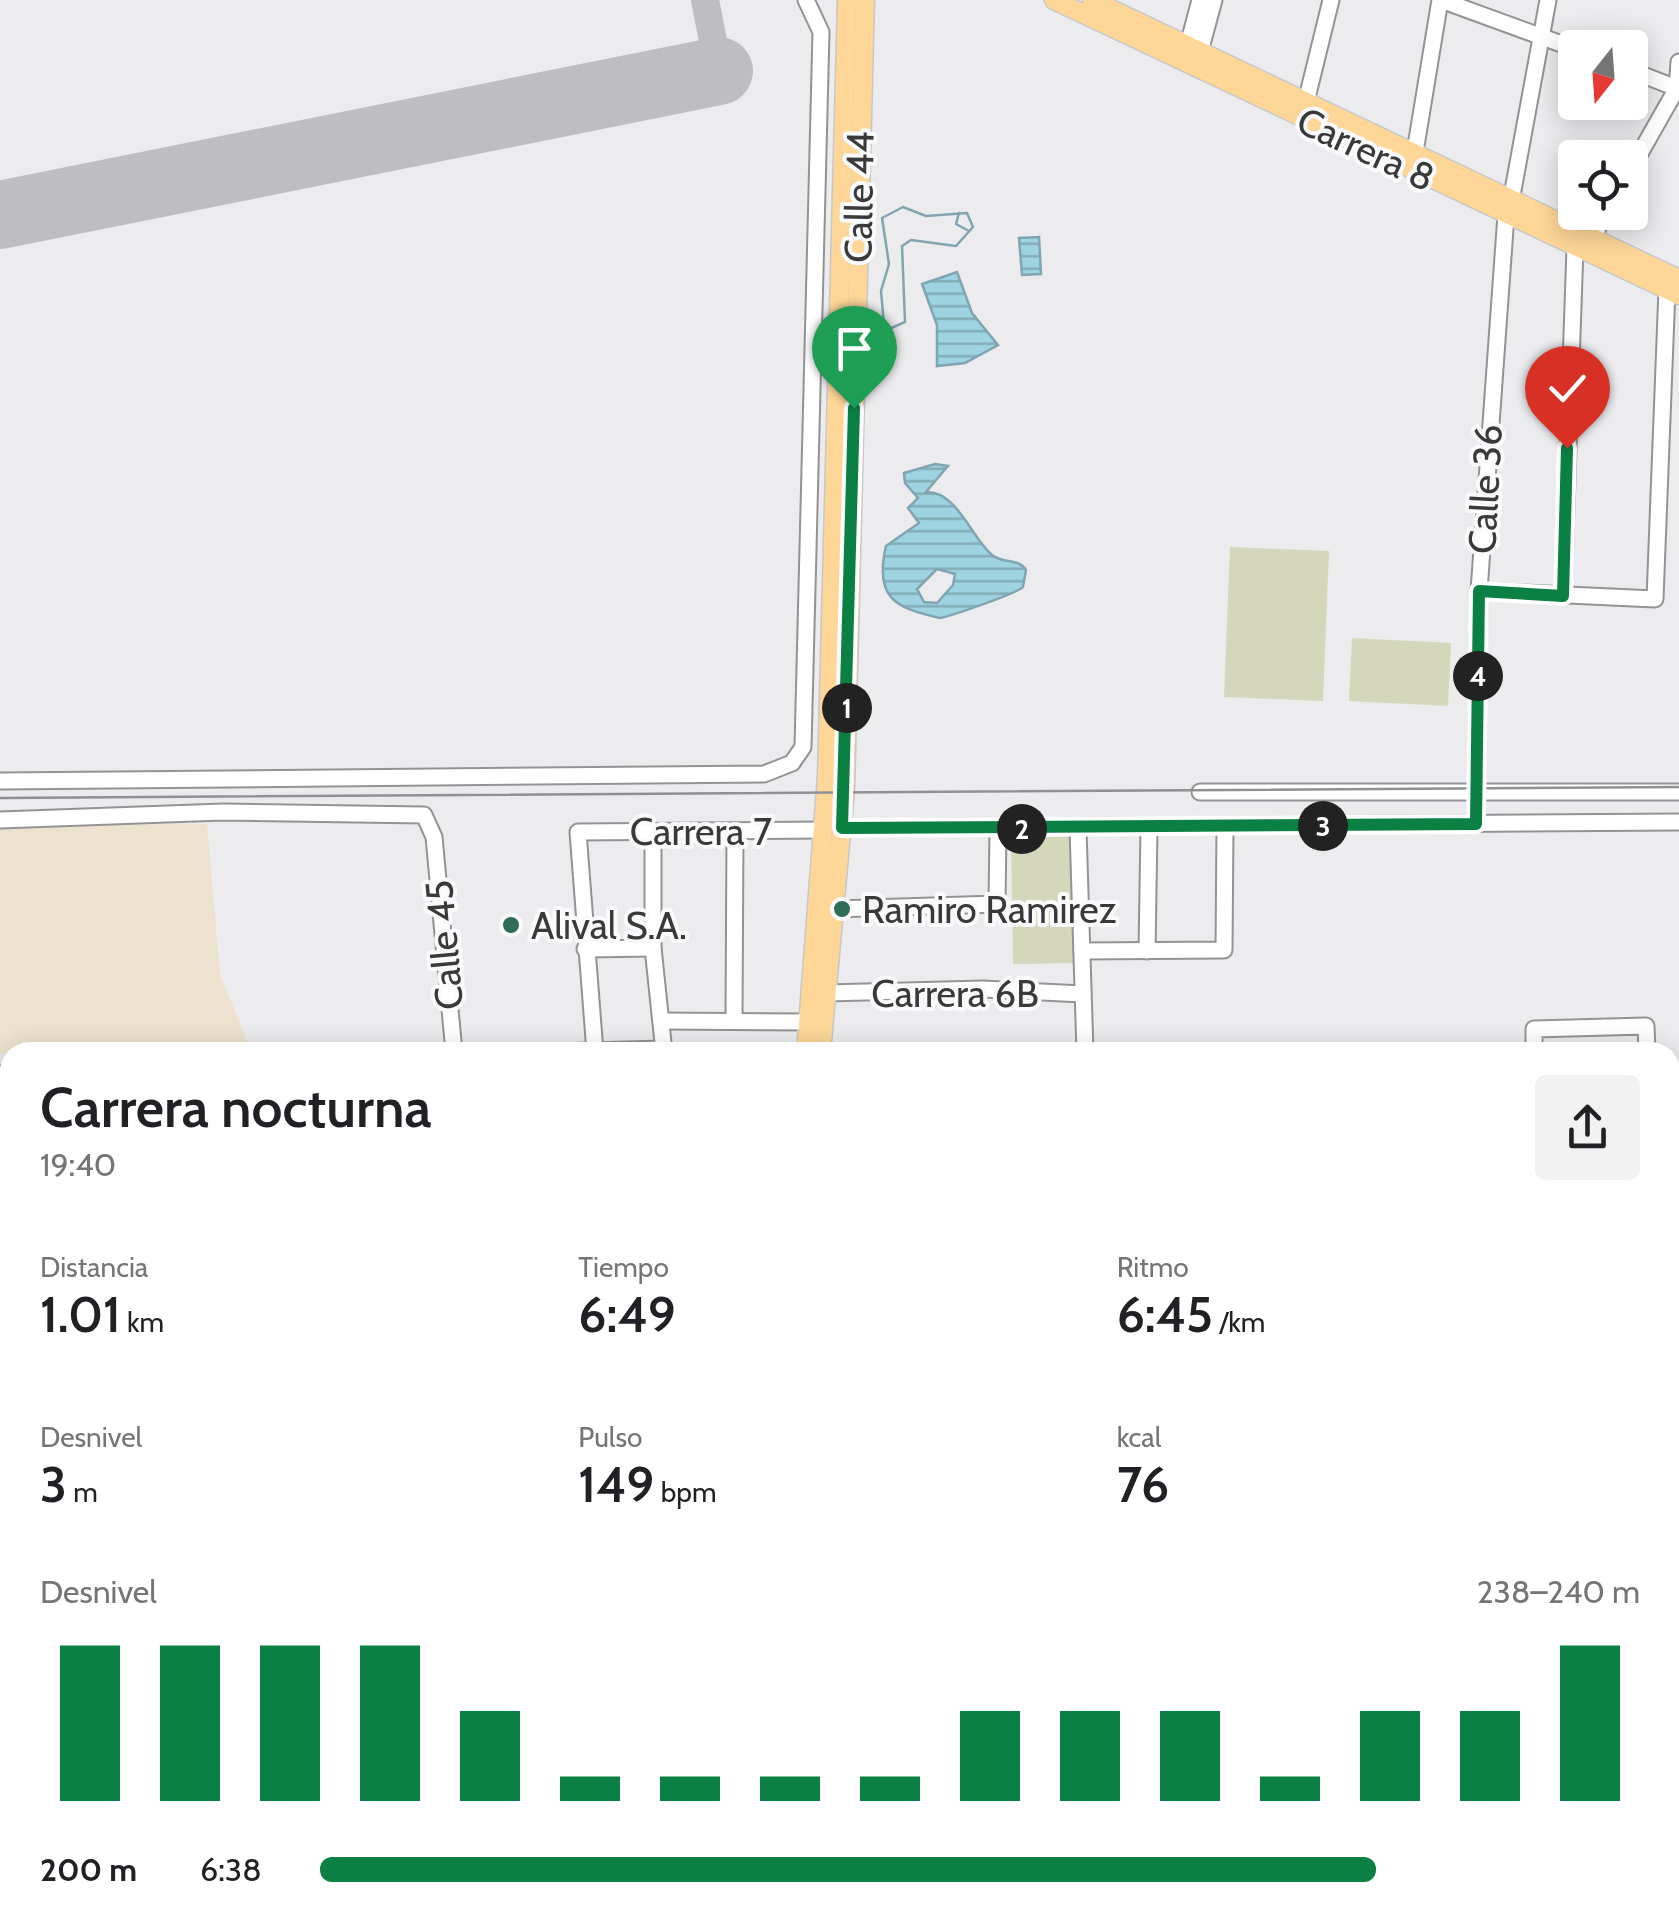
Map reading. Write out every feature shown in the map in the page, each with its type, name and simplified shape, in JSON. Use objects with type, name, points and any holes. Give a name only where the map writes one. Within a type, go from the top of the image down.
[{"type":"main road","name":"Calle 44","points":[[822,1042],[835,910],[832,829],[848,0]]},
{"type":"main road","name":"Calle 44","points":[[807,1042],[832,829],[865,0]]},
{"type":"main road","name":"Carrera 8","points":[[1054,0],[1306,102],[1415,152],[1508,208]]},
{"type":"main road","name":"Carrera 8","points":[[1092,0],[1192,57],[1675,288]]},
{"type":"street","points":[[0,781],[764,774],[792,763],[803,748],[821,32],[806,0]]},
{"type":"street","points":[[1192,57],[1200,0]]},
{"type":"street","points":[[1192,57],[1214,0]]},
{"type":"street","points":[[1306,102],[1331,0]]},
{"type":"street","points":[[1415,152],[1441,0],[1558,42]]},
{"type":"street","name":"Calle 36","points":[[1476,824],[1479,591],[1508,208],[1548,0]]},
{"type":"street","points":[[1648,140],[1678,89],[1679,62]]},
{"type":"street","points":[[1648,77],[1678,89]]},
{"type":"street","points":[[1563,596],[1583,244],[1594,230]]},
{"type":"street","points":[[1479,591],[1655,600],[1675,288]]},
{"type":"street","points":[[1200,792],[1679,792]]},
{"type":"street","name":"Calle 45","points":[[0,820],[223,812],[424,815],[434,837],[453,1042]]},
{"type":"street","name":"Carrera 7","points":[[585,948],[578,832],[1679,822]]},
{"type":"street","name":"Carrera 6B","points":[[1082,952],[1224,950],[1225,827]]},
{"type":"street","points":[[1078,829],[1085,1042]]},
{"type":"street","points":[[1147,951],[1150,829]]},
{"type":"street","points":[[835,910],[997,904],[998,830]]},
{"type":"street","points":[[653,831],[653,948],[662,1042]]},
{"type":"street","points":[[734,1020],[735,832]]},
{"type":"street","points":[[593,1042],[585,948],[653,948]]},
{"type":"street","name":"Carrera 6B","points":[[826,993],[983,989],[1083,994]]},
{"type":"street","points":[[661,1021],[808,1022]]},
{"type":"street","points":[[1534,1042],[1534,1029],[1646,1026],[1647,1042]]},
{"type":"shaded area","points":[[207,824],[220,974],[248,1042],[0,1042],[0,826]]},
{"type":"green space","points":[[1230,547],[1329,551],[1323,701],[1224,697]]},
{"type":"green space","points":[[1352,638],[1451,643],[1448,706],[1349,701]]},
{"type":"green space","points":[[1011,836],[1076,836],[1078,963],[1013,964]]},
{"type":"water","points":[[1039,237],[1041,274],[1022,275],[1019,238]]},
{"type":"water","points":[[957,272],[972,313],[998,345],[965,363],[937,366],[937,325],[922,284]]},
{"type":"water","points":[[935,464],[948,466],[926,492],[955,506],[992,555],[1023,566],[1023,587],[940,618],[910,610],[891,597],[883,577],[886,546],[919,523],[908,508],[918,498],[905,483],[904,473]],"holes":[[[937,569],[955,574],[953,585],[937,603],[924,602],[917,589]]]},
{"type":"waterway","points":[[903,207],[926,216],[967,213],[973,227],[956,246],[911,240],[902,246],[905,322],[889,329],[884,324],[881,291],[889,264],[882,218],[903,207]]},
{"type":"waterway","points":[[959,213],[956,224],[969,231]]},
{"type":"taxiway","points":[[705,0],[719,71]]},
{"type":"runway","points":[[0,215],[719,71]]},
{"type":"railway","points":[[0,798],[1679,787]]},
{"type":"place","name":"Ramiro Ramirez","points":[[842,909]]},
{"type":"place","name":"Alival S.A.","points":[[511,925]]},
{"type":"route","points":[[854,408],[842,828],[1476,824],[1479,591],[1563,596],[1567,448]]}]
